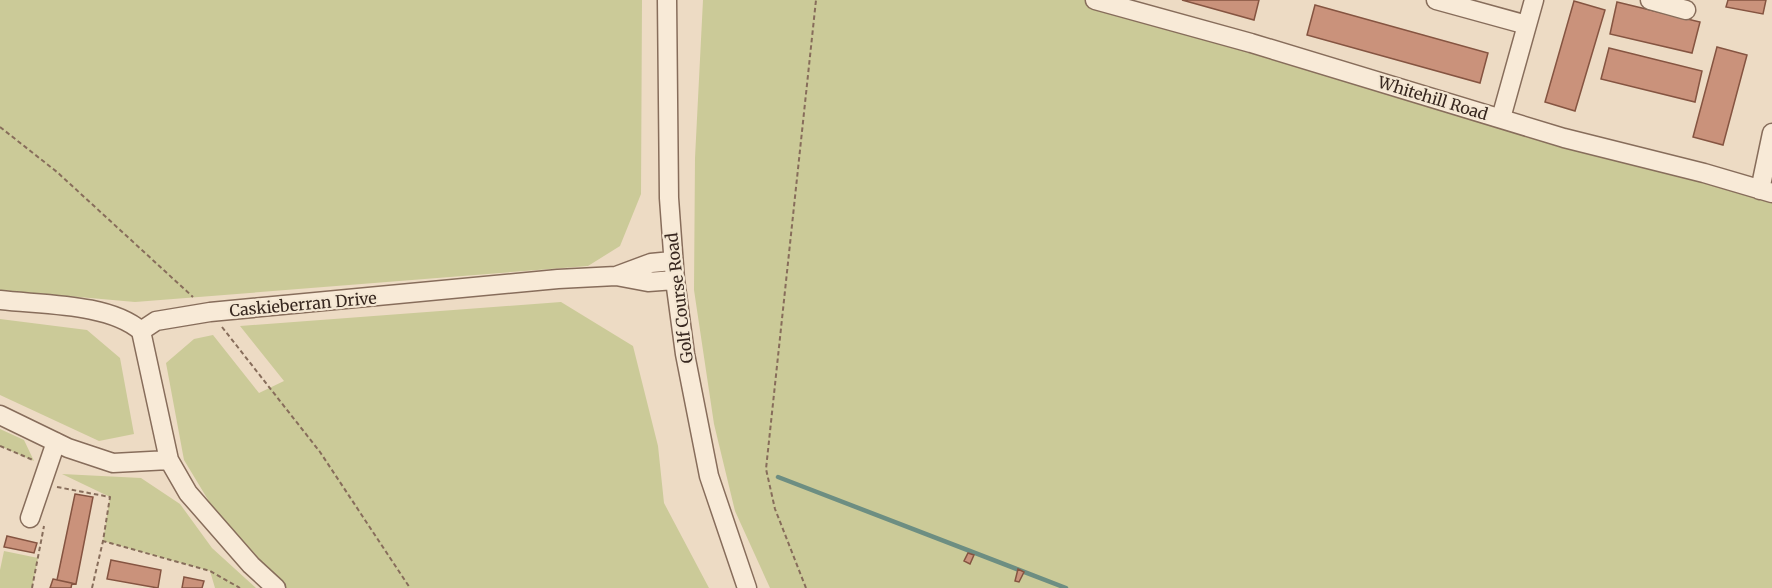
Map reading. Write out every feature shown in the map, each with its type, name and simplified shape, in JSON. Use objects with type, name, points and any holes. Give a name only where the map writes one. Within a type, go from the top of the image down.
[{"type":"street","name":"Golf Course Road","points":[[667,0],[672,261],[685,354],[709,476],[747,588]]},
{"type":"street","name":"Whitehill Road","points":[[1095,0],[1262,47],[1564,138],[1766,191]]},
{"type":"street","points":[[1436,0],[1527,25]]},
{"type":"street","points":[[1502,118],[1534,0]]},
{"type":"street","points":[[1650,0],[1686,10]]},
{"type":"street","points":[[1766,191],[1772,133]]},
{"type":"street","name":"Caskieberran Drive","points":[[616,276],[651,263],[672,261]]},
{"type":"street","name":"Caskieberran Drive","points":[[141,331],[156,321],[210,312],[546,280],[616,276],[648,282],[675,280]]},
{"type":"street","points":[[0,300],[102,311],[132,323],[141,331],[169,460],[188,493],[251,565],[276,588]]},
{"type":"street","points":[[0,415],[56,442],[113,463],[169,460]]},
{"type":"street","points":[[38,518],[42,484],[56,442]]},
{"type":"path","points":[[806,588],[775,508],[766,469],[816,0]]},
{"type":"path","points":[[0,127],[57,172],[210,312],[320,452],[410,588]]},
{"type":"path","points":[[0,446],[34,461],[42,484],[110,497],[92,588]]},
{"type":"path","points":[[32,588],[38,518]]},
{"type":"path","points":[[103,541],[210,571],[240,588]]},
{"type":"shaded area","points":[[0,0],[642,0],[641,194],[620,246],[588,266],[135,302],[0,290]]},
{"type":"shaded area","points":[[703,0],[1095,0],[1772,193],[1772,588],[770,588],[735,511],[714,424],[694,290],[695,158]]},
{"type":"shaded area","points":[[561,302],[633,346],[658,446],[664,503],[709,588],[286,588],[213,508],[184,460],[166,363],[194,339],[213,335],[259,393],[284,381],[240,326]]},
{"type":"shaded area","points":[[0,319],[87,330],[120,358],[134,434],[99,441],[0,395]]},
{"type":"shaded area","points":[[0,429],[24,440],[34,461],[0,446]]},
{"type":"shaded area","points":[[62,474],[141,478],[180,504],[212,548],[256,588],[215,588],[210,571],[103,541],[110,497]]},
{"type":"shaded area","points":[[4,551],[38,558],[32,588],[0,588],[0,570]]},
{"type":"building","points":[[1182,0],[1259,0],[1254,20]]},
{"type":"building","points":[[1728,0],[1766,0],[1763,14],[1726,7]]},
{"type":"building","points":[[1574,1],[1605,10],[1575,111],[1545,102]]},
{"type":"building","points":[[1617,2],[1700,22],[1692,53],[1610,34]]},
{"type":"building","points":[[1315,5],[1488,53],[1480,83],[1307,35]]},
{"type":"building","points":[[1717,47],[1747,55],[1723,145],[1693,137]]},
{"type":"building","points":[[1609,48],[1702,71],[1695,102],[1601,79]]},
{"type":"building","points":[[75,494],[93,497],[76,584],[57,580]]},
{"type":"building","points":[[7,536],[37,543],[34,553],[4,547]]},
{"type":"building","points":[[968,553],[974,555],[970,564],[964,561]]},
{"type":"building","points":[[111,560],[161,570],[158,588],[107,579]]},
{"type":"building","points":[[1018,569],[1024,572],[1019,582],[1015,581]]},
{"type":"building","points":[[184,577],[204,581],[202,588],[182,588]]},
{"type":"building","points":[[53,579],[72,583],[71,588],[50,588]]},
{"type":"waterway","points":[[778,477],[1066,588]]}]
